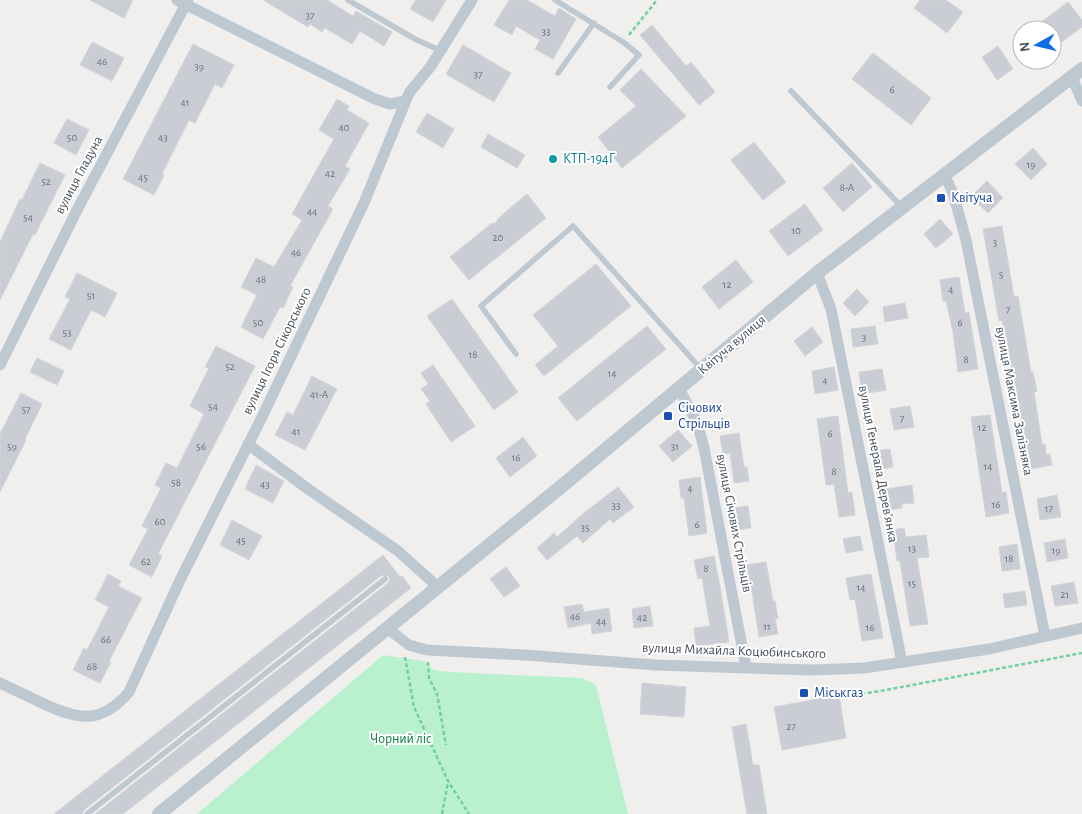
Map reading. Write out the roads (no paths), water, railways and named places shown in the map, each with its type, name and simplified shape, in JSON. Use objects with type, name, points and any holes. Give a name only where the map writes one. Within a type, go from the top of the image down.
[{"type":"street","name":"вулиця Ігоря Сікорського","points":[[0,683],[75,716],[91,716],[106,712],[119,704],[129,692],[180,580],[364,203],[405,101],[409,93],[431,66],[472,0]]},
{"type":"street","points":[[184,1],[375,99],[390,104],[405,101]]},
{"type":"street","name":"вулиця Гладуна","points":[[0,365],[184,1]]},
{"type":"street","points":[[1077,73],[1082,101]]},
{"type":"street","name":"Квітуча вулиця","points":[[159,814],[679,389],[817,273],[1077,73]]},
{"type":"street","name":"вулиця Максима Залізняка","points":[[944,174],[953,193],[966,240],[1045,636]]},
{"type":"street","name":"вулиця Генерала Деревʼянка","points":[[817,273],[831,309],[902,662]]},
{"type":"street","name":"вулиця Січових Стрільців","points":[[679,389],[697,422],[704,448],[746,668]]},
{"type":"street","points":[[248,444],[308,489],[398,551],[438,587]]},
{"type":"street","name":"вулиця Михайла Коцюбинського","points":[[387,628],[409,644],[427,650],[656,665],[812,670],[864,668],[989,649],[1082,628]]},
{"type":"lane","points":[[348,0],[415,39],[441,50]]},
{"type":"lane","points":[[555,0],[594,23],[639,55],[610,87]]},
{"type":"lane","points":[[558,73],[594,23]]},
{"type":"lane","points":[[791,91],[902,207]]},
{"type":"lane","points":[[516,354],[481,306],[573,226],[702,370]]},
{"type":"lane","points":[[87,814],[385,579]]},
{"type":"place","name":"КТП-194Г","points":[[553,159]]},
{"type":"place","name":"Квітуча","points":[[941,198]]},
{"type":"place","name":"Січових Стрільців","points":[[668,416]]},
{"type":"place","name":"Міськгаз","points":[[804,693]]},
{"type":"park label","name":"Чорний ліс","points":[[401,739]]}]
